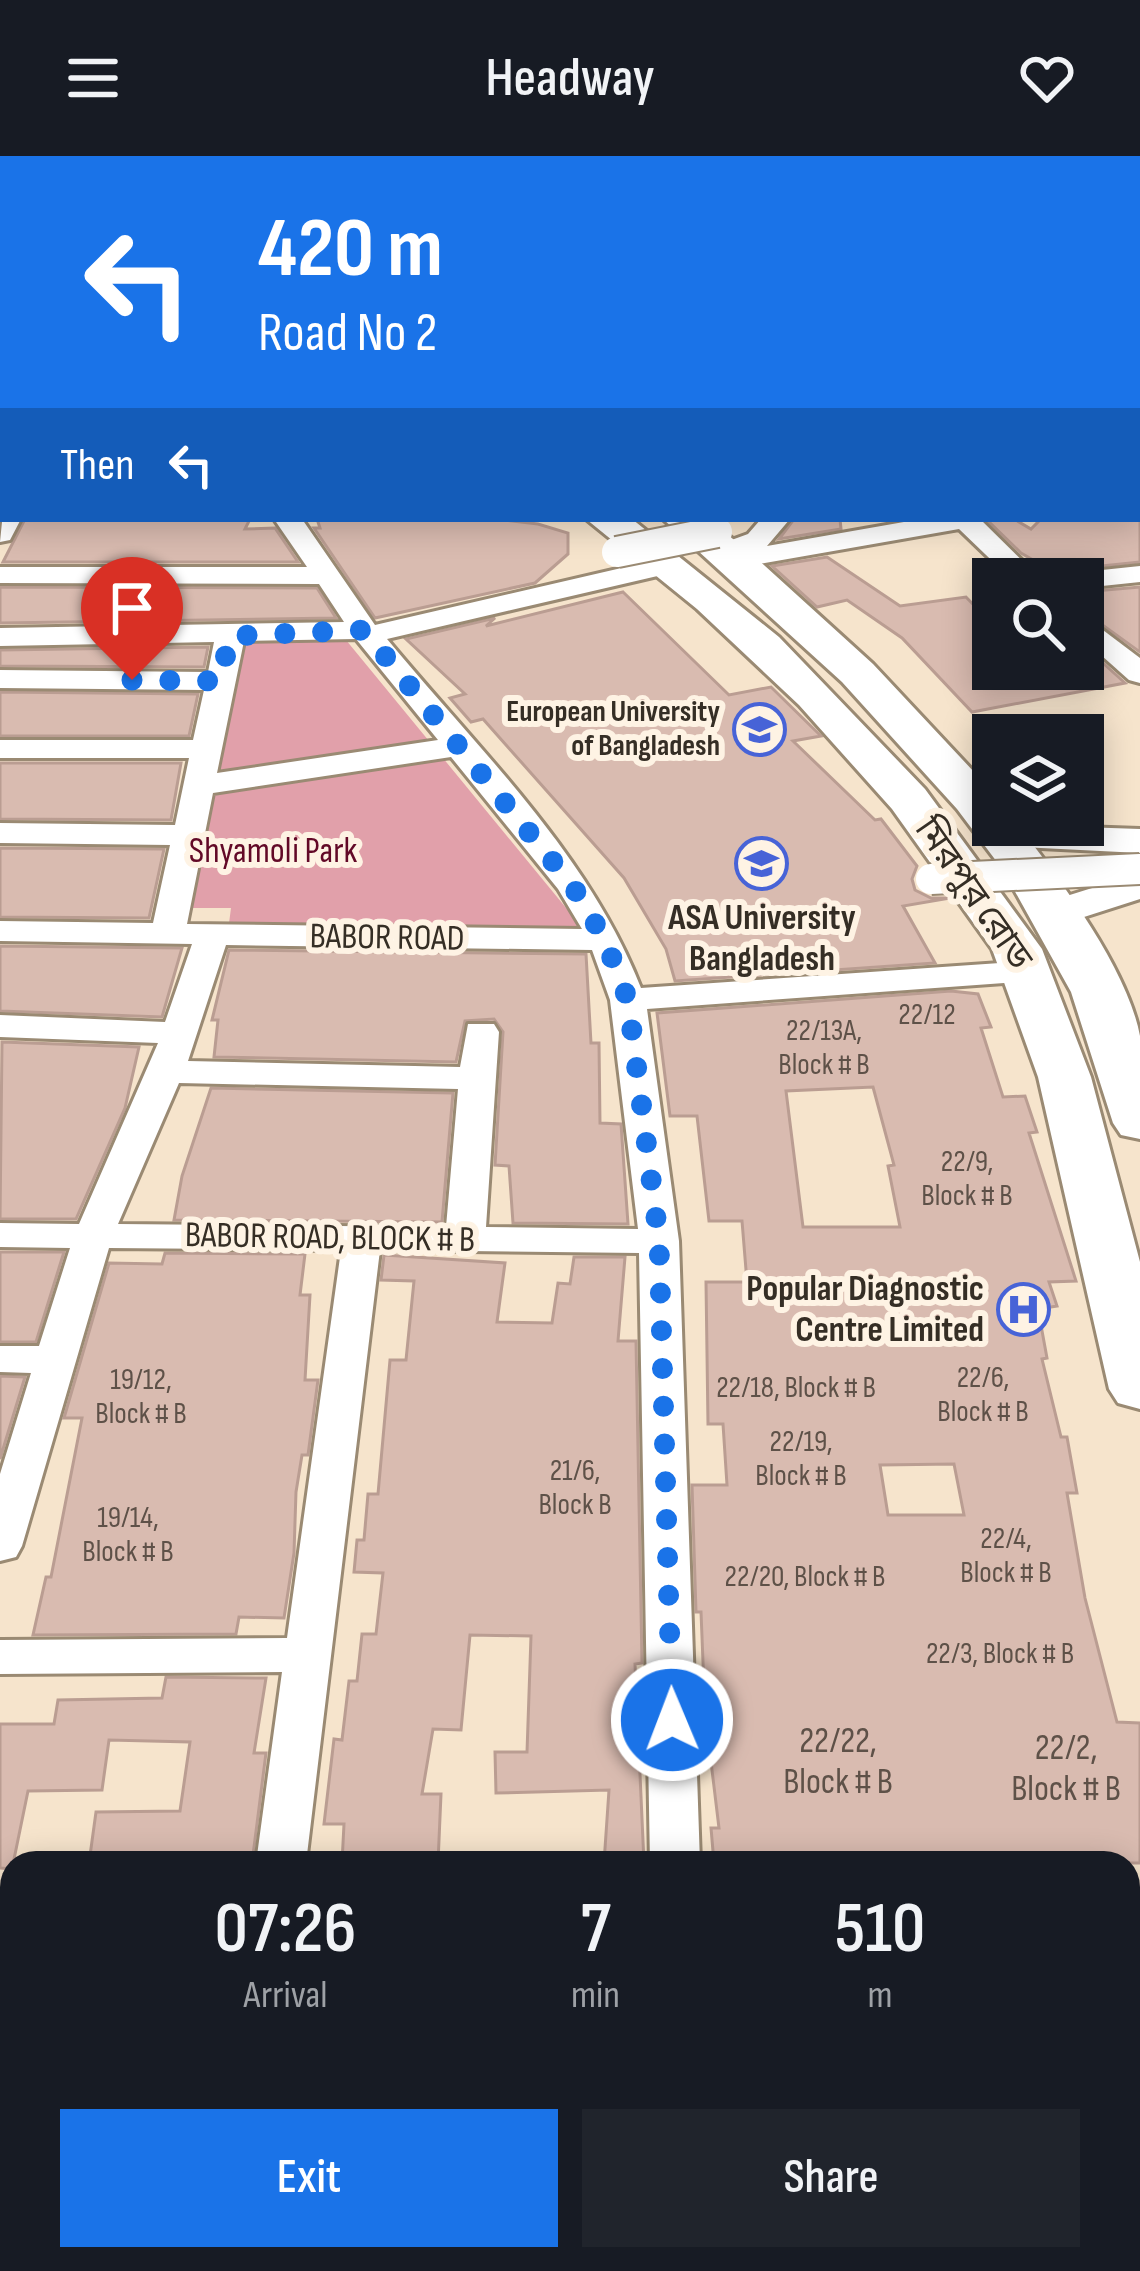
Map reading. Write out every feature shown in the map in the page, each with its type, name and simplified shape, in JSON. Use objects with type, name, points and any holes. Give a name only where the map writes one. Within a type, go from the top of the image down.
[{"type":"highway","name":"মিরপুর রোড","points":[[675,543],[854,671],[972,801]]},
{"type":"highway","name":"মিরপুর রোড","points":[[675,543],[956,857],[1030,971],[1080,1140],[1140,1390]]},
{"type":"highway","name":"মিরপুর রোড","points":[[1010,846],[1056,913],[1097,991],[1140,1123]]},
{"type":"main road","points":[[1104,839],[1140,841]]},
{"type":"main road","points":[[1056,913],[1140,885]]},
{"type":"street","points":[[290,522],[366,632],[572,885],[605,940],[628,1000],[659,1241],[675,1851]]},
{"type":"street","points":[[675,543],[758,540],[773,522]]},
{"type":"street","points":[[0,638],[366,632],[675,543],[927,522]]},
{"type":"street","points":[[966,522],[1005,558]]},
{"type":"street","points":[[1104,578],[1140,574]]},
{"type":"street","points":[[0,575],[327,576]]},
{"type":"street","points":[[1104,634],[1140,637]]},
{"type":"street","points":[[168,935],[203,785],[230,636]]},
{"type":"street","points":[[1104,642],[1140,674]]},
{"type":"street","points":[[0,679],[220,681]]},
{"type":"street","points":[[203,785],[461,746]]},
{"type":"street","points":[[0,749],[208,749]]},
{"type":"street","points":[[0,833],[192,836]]},
{"type":"street","points":[[931,879],[1140,869]]},
{"type":"street","name":"BABOR ROAD","points":[[0,932],[605,940]]},
{"type":"street","points":[[0,1546],[93,1236],[166,1072],[212,936]]},
{"type":"street","points":[[628,1000],[1030,971]]},
{"type":"street","points":[[0,1026],[177,1033]]},
{"type":"street","points":[[465,1239],[481,1032]]},
{"type":"street","points":[[166,1072],[477,1078]]},
{"type":"street","name":"BABOR ROAD, BLOCK # B","points":[[0,1235],[659,1241]]},
{"type":"street","points":[[283,1851],[362,1238]]},
{"type":"street","points":[[0,1359],[57,1360]]},
{"type":"street","points":[[0,1657],[308,1655]]},
{"type":"green space","name":"Shyamoli Park","points":[[346,640],[585,931],[228,931],[231,908],[192,908],[239,643]]},
{"type":"building","points":[[23,522],[248,522],[245,529],[275,528],[298,562],[3,562]]},
{"type":"building","points":[[318,522],[521,522],[568,533],[568,554],[535,583],[375,618],[314,528],[320,528]]},
{"type":"building","points":[[792,522],[840,522],[841,529],[779,539]]},
{"type":"building","points":[[989,522],[1019,522],[1031,529],[1038,522],[1140,522],[1140,562],[1104,566],[1104,558],[1030,558]]},
{"type":"building","points":[[827,557],[900,606],[966,597],[972,603],[972,690],[1088,690],[972,712],[902,638],[847,600],[817,607],[772,566]]},
{"type":"building","points":[[0,587],[317,588],[336,618],[0,623]]},
{"type":"building","points":[[1140,587],[1140,652],[1104,626],[1104,590]]},
{"type":"building","points":[[623,592],[729,695],[771,687],[821,736],[793,741],[875,820],[881,819],[917,866],[912,879],[915,890],[931,898],[950,898],[903,906],[935,963],[675,981],[666,949],[624,878],[483,719],[471,722],[450,698],[465,694],[406,639],[495,618],[486,626]]},
{"type":"building","points":[[208,647],[204,667],[0,666],[0,650]]},
{"type":"building","points":[[1104,664],[1125,683],[1104,687]]},
{"type":"building","points":[[0,692],[198,694],[189,736],[0,736]]},
{"type":"building","points":[[0,763],[181,763],[171,820],[0,819]]},
{"type":"building","points":[[0,848],[164,849],[149,918],[0,917]]},
{"type":"building","points":[[0,946],[182,948],[162,1017],[0,1011]]},
{"type":"building","points":[[229,950],[586,954],[591,1043],[599,1043],[600,1123],[621,1124],[628,1224],[513,1223],[509,1166],[495,1165],[503,1032],[494,1019],[465,1021],[456,1062],[214,1057],[218,1020],[212,1020]]},
{"type":"building","points":[[951,991],[978,994],[991,1027],[981,1028],[1003,1097],[1025,1096],[1037,1132],[1029,1133],[1076,1281],[1049,1282],[1057,1306],[1038,1309],[1047,1358],[1042,1359],[1061,1437],[1067,1437],[1077,1493],[1067,1493],[1085,1598],[1117,1722],[1140,1723],[1140,1851],[713,1851],[711,1828],[719,1828],[705,1712],[701,1612],[696,1612],[692,1485],[727,1485],[723,1424],[708,1424],[706,1282],[747,1282],[742,1221],[709,1221],[697,1116],[670,1116],[657,1013]],"holes":[[[873,1087],[894,1165],[888,1166],[900,1227],[803,1227],[786,1091]],[[954,1464],[964,1515],[888,1515],[880,1465]]]},
{"type":"building","points":[[2,1042],[139,1047],[125,1108],[76,1219],[0,1219]]},
{"type":"building","points":[[211,1088],[453,1093],[442,1222],[174,1220],[182,1176]]},
{"type":"building","points":[[0,1252],[64,1252],[36,1342],[0,1342]]},
{"type":"building","points":[[165,1253],[305,1254],[300,1295],[310,1295],[305,1380],[318,1380],[308,1455],[302,1455],[296,1492],[294,1553],[284,1618],[239,1617],[236,1634],[33,1635],[46,1577],[51,1577],[82,1418],[64,1418],[109,1263],[162,1264]]},
{"type":"building","points":[[384,1255],[505,1263],[497,1322],[552,1323],[558,1283],[570,1284],[574,1257],[625,1257],[618,1341],[636,1341],[642,1663],[635,1664],[643,1851],[605,1851],[609,1790],[496,1793],[495,1752],[527,1752],[531,1636],[470,1635],[461,1730],[433,1729],[422,1794],[441,1794],[439,1851],[343,1851],[344,1824],[324,1824],[334,1739],[342,1740],[349,1681],[357,1681],[362,1634],[376,1634],[383,1573],[354,1572],[357,1540],[364,1540],[368,1494],[378,1494],[390,1360],[406,1360],[414,1281],[381,1280]]},
{"type":"building","points":[[0,1376],[25,1377],[0,1459]]},
{"type":"building","points":[[166,1677],[266,1678],[254,1753],[266,1753],[254,1851],[91,1851],[96,1812],[180,1811],[190,1742],[109,1740],[102,1790],[28,1791],[16,1851],[0,1851],[0,1724],[54,1724],[58,1700],[162,1698]]},
{"type":"place","name":"European University of Bangladesh","points":[[759,729]]},
{"type":"place","name":"ASA University Bangladesh","points":[[762,863]]},
{"type":"place","name":"Popular Diagnostic Centre Limited","points":[[1023,1310]]},
{"type":"route","points":[[132,680],[220,681],[230,636],[364,630],[572,885],[605,940],[628,1000],[659,1241],[672,1720]]}]
